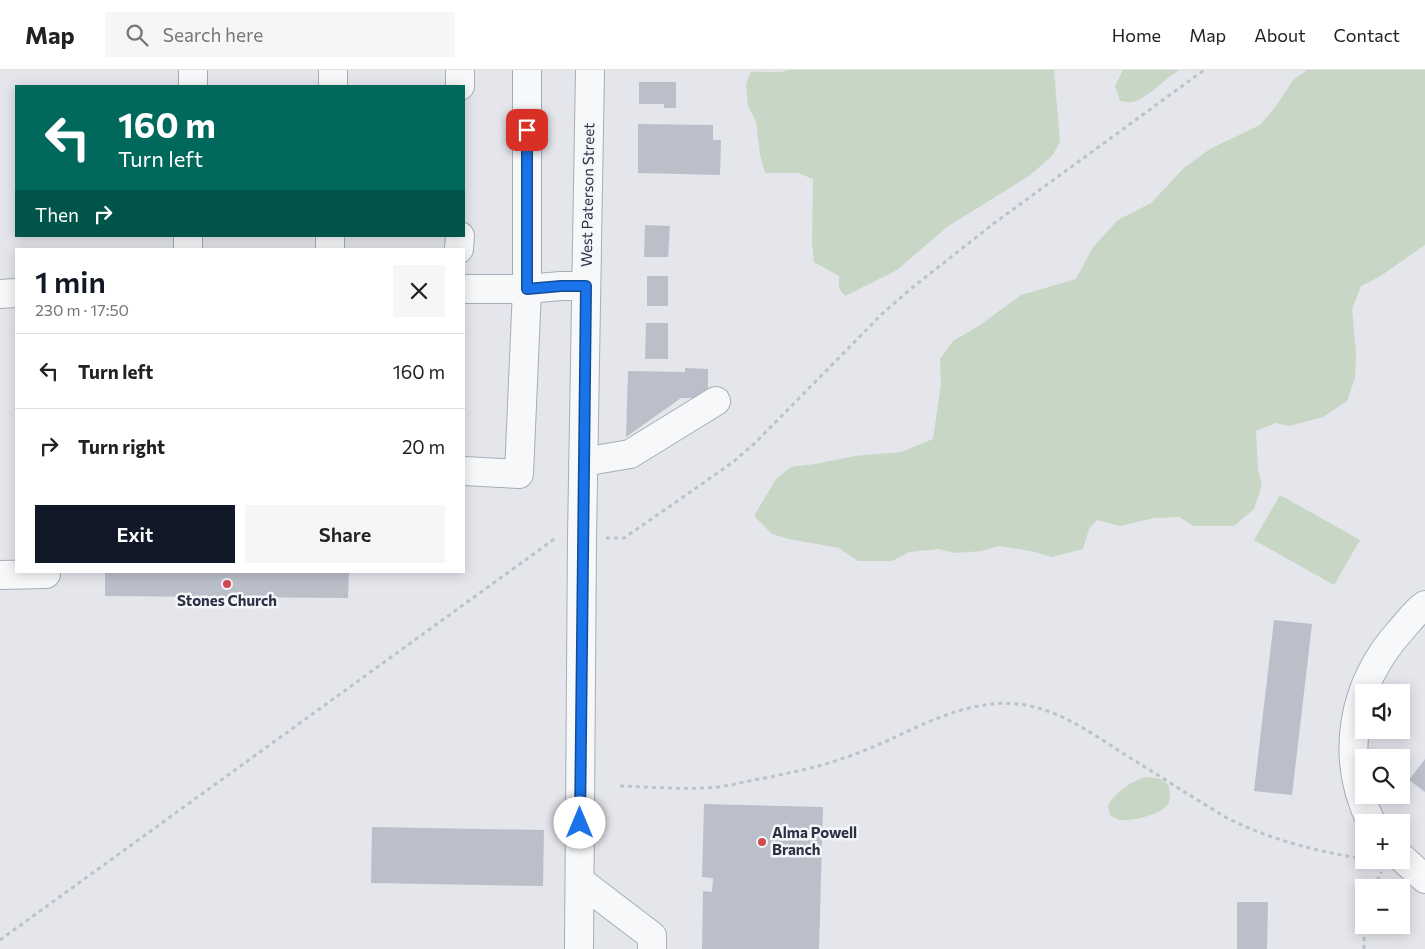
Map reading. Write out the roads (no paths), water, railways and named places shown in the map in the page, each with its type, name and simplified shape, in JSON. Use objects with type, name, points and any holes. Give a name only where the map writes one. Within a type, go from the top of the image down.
[{"type":"street","points":[[193,85],[194,70]]},
{"type":"street","points":[[333,70],[333,85]]},
{"type":"street","points":[[460,70],[460,85]]},
{"type":"street","points":[[465,471],[519,474],[527,289],[527,70]]},
{"type":"street","name":"West Paterson Street","points":[[579,949],[583,462],[590,70]]},
{"type":"street","points":[[465,289],[527,289],[586,286]]},
{"type":"street","points":[[0,294],[15,293]]},
{"type":"street","points":[[583,462],[630,454],[716,401]]},
{"type":"street","points":[[0,575],[46,573]]},
{"type":"street","points":[[1368,814],[1360,796],[1353,760],[1353,735],[1359,705],[1379,659],[1393,639],[1425,605]]},
{"type":"street","points":[[1410,865],[1425,879]]},
{"type":"street","points":[[580,881],[652,936],[652,949]]},
{"type":"place","name":"Stones Church","points":[[227,584]]},
{"type":"place","name":"Alma Powell Branch","points":[[762,842]]}]
